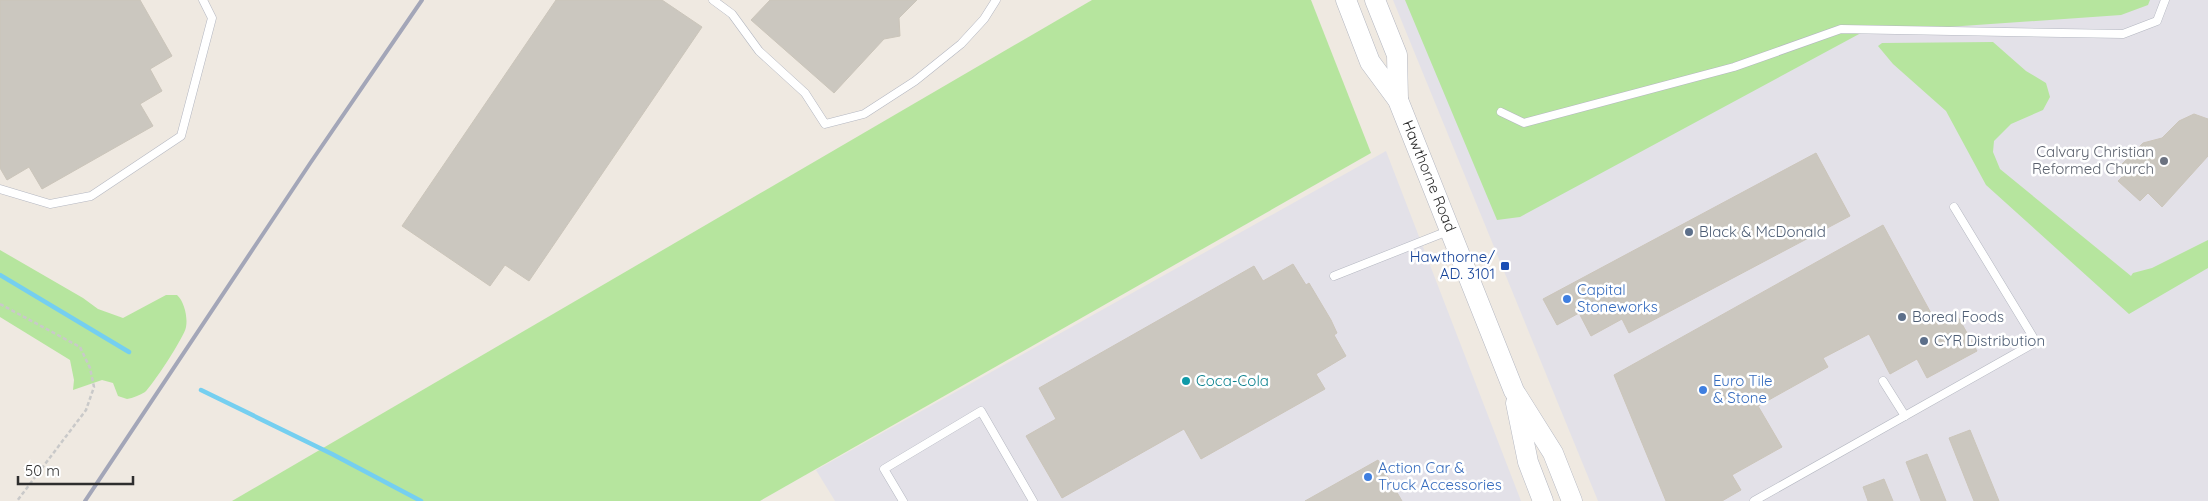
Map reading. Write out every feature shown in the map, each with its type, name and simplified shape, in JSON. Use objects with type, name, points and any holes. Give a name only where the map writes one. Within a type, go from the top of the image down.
[{"type":"main road","name":"Hawthorne Road","points":[[1346,0],[1370,62],[1398,100],[1514,391],[1553,453],[1572,501]]},
{"type":"main road","name":"Hawthorne Road","points":[[1375,0],[1397,55],[1398,100]]},
{"type":"main road","name":"Hawthorne Road","points":[[1514,391],[1528,462],[1543,501]]},
{"type":"lane","points":[[0,189],[50,204],[91,196],[181,136],[212,18],[203,0]]},
{"type":"lane","points":[[713,0],[732,14],[759,51],[805,93],[825,124],[864,114],[915,80],[961,44],[984,19],[996,0]]},
{"type":"lane","points":[[1501,112],[1524,123],[1734,68],[1841,29],[2123,34],[2157,21],[2164,0]]},
{"type":"lane","points":[[1754,501],[2036,342],[1954,207]]},
{"type":"lane","points":[[1334,276],[1450,230]]},
{"type":"lane","points":[[1883,381],[1905,416]]},
{"type":"lane","points":[[903,501],[884,469],[981,411],[1033,501]]},
{"type":"path","points":[[0,304],[80,347],[90,368],[94,387],[86,410],[17,501]]},
{"type":"shaded area","points":[[1393,0],[2208,0],[2208,501],[1598,501]]},
{"type":"shaded area","points":[[1386,151],[1521,501],[835,501],[816,470]]},
{"type":"green space","points":[[1092,0],[1311,0],[1371,153],[760,501],[232,501]]},
{"type":"green space","points":[[1405,0],[2150,0],[2148,5],[2121,15],[1861,33],[1520,217],[1497,220]]},
{"type":"green space","points":[[1993,42],[2026,71],[2046,83],[2050,97],[2043,110],[2011,124],[1994,141],[1993,152],[2000,169],[2131,276],[2133,273],[2152,268],[2208,240],[2208,268],[2129,314],[1986,185],[1946,111],[1893,64],[1878,46],[1882,43]]},
{"type":"green space","points":[[0,250],[83,298],[98,309],[123,318],[166,295],[177,295],[182,301],[185,310],[186,327],[168,361],[145,392],[127,399],[118,396],[113,383],[102,380],[73,390],[74,380],[70,360],[0,317]]},
{"type":"building","points":[[0,0],[140,0],[172,56],[150,69],[162,91],[140,104],[153,126],[42,189],[29,167],[7,180],[0,168]]},
{"type":"building","points":[[556,0],[662,0],[702,27],[529,281],[505,265],[490,286],[402,226]]},
{"type":"building","points":[[770,0],[917,0],[899,18],[900,36],[884,39],[834,93],[751,20]]},
{"type":"building","name":"Calvary Christian Reformed Church","points":[[2194,114],[2208,119],[2208,156],[2162,207],[2148,193],[2140,201],[2118,181],[2126,173],[2120,166],[2143,143],[2162,138],[2179,121]]},
{"type":"building","points":[[1816,153],[1850,216],[1629,333],[1622,319],[1591,336],[1579,313],[1557,325],[1543,299]]},
{"type":"building","name":"Euro Tile & Stone","points":[[1883,225],[1938,326],[1957,315],[1977,351],[1927,378],[1917,359],[1890,374],[1869,334],[1823,358],[1828,367],[1758,406],[1782,447],[1732,475],[1741,490],[1722,501],[1666,501],[1614,375]]},
{"type":"building","name":"Coca-Cola","points":[[1293,264],[1306,285],[1309,283],[1331,320],[1337,333],[1334,335],[1346,356],[1316,374],[1325,389],[1201,459],[1184,429],[1062,498],[1026,436],[1056,419],[1039,388],[1254,266],[1263,281]]},
{"type":"building","points":[[1970,430],[1999,501],[1974,501],[1949,438]]},
{"type":"building","points":[[1927,454],[1946,501],[1921,501],[1906,462]]},
{"type":"building","name":"Action Car & Truck Accessories","points":[[1378,460],[1402,501],[1305,501]]},
{"type":"building","points":[[1884,479],[1893,501],[1868,501],[1863,487]]},
{"type":"waterway","points":[[0,275],[129,352]]},
{"type":"waterway","points":[[201,390],[332,454],[421,501]]},
{"type":"railway","points":[[85,501],[311,162],[422,0]]},
{"type":"place","name":"Calvary Christian Reformed Church","points":[[2164,161]]},
{"type":"place","name":"Black & McDonald","points":[[1689,232]]},
{"type":"place","name":"Hawthorne/ AD. 3101","points":[[1505,266]]},
{"type":"place","name":"Capital Stoneworks","points":[[1567,299]]},
{"type":"place","name":"Boreal Foods","points":[[1902,317]]},
{"type":"place","name":"CYR Distribution","points":[[1924,341]]},
{"type":"place","name":"Coca-Cola","points":[[1186,381]]},
{"type":"place","name":"Euro Tile & Stone","points":[[1703,390]]},
{"type":"place","name":"Action Car & Truck Accessories","points":[[1368,477]]}]
